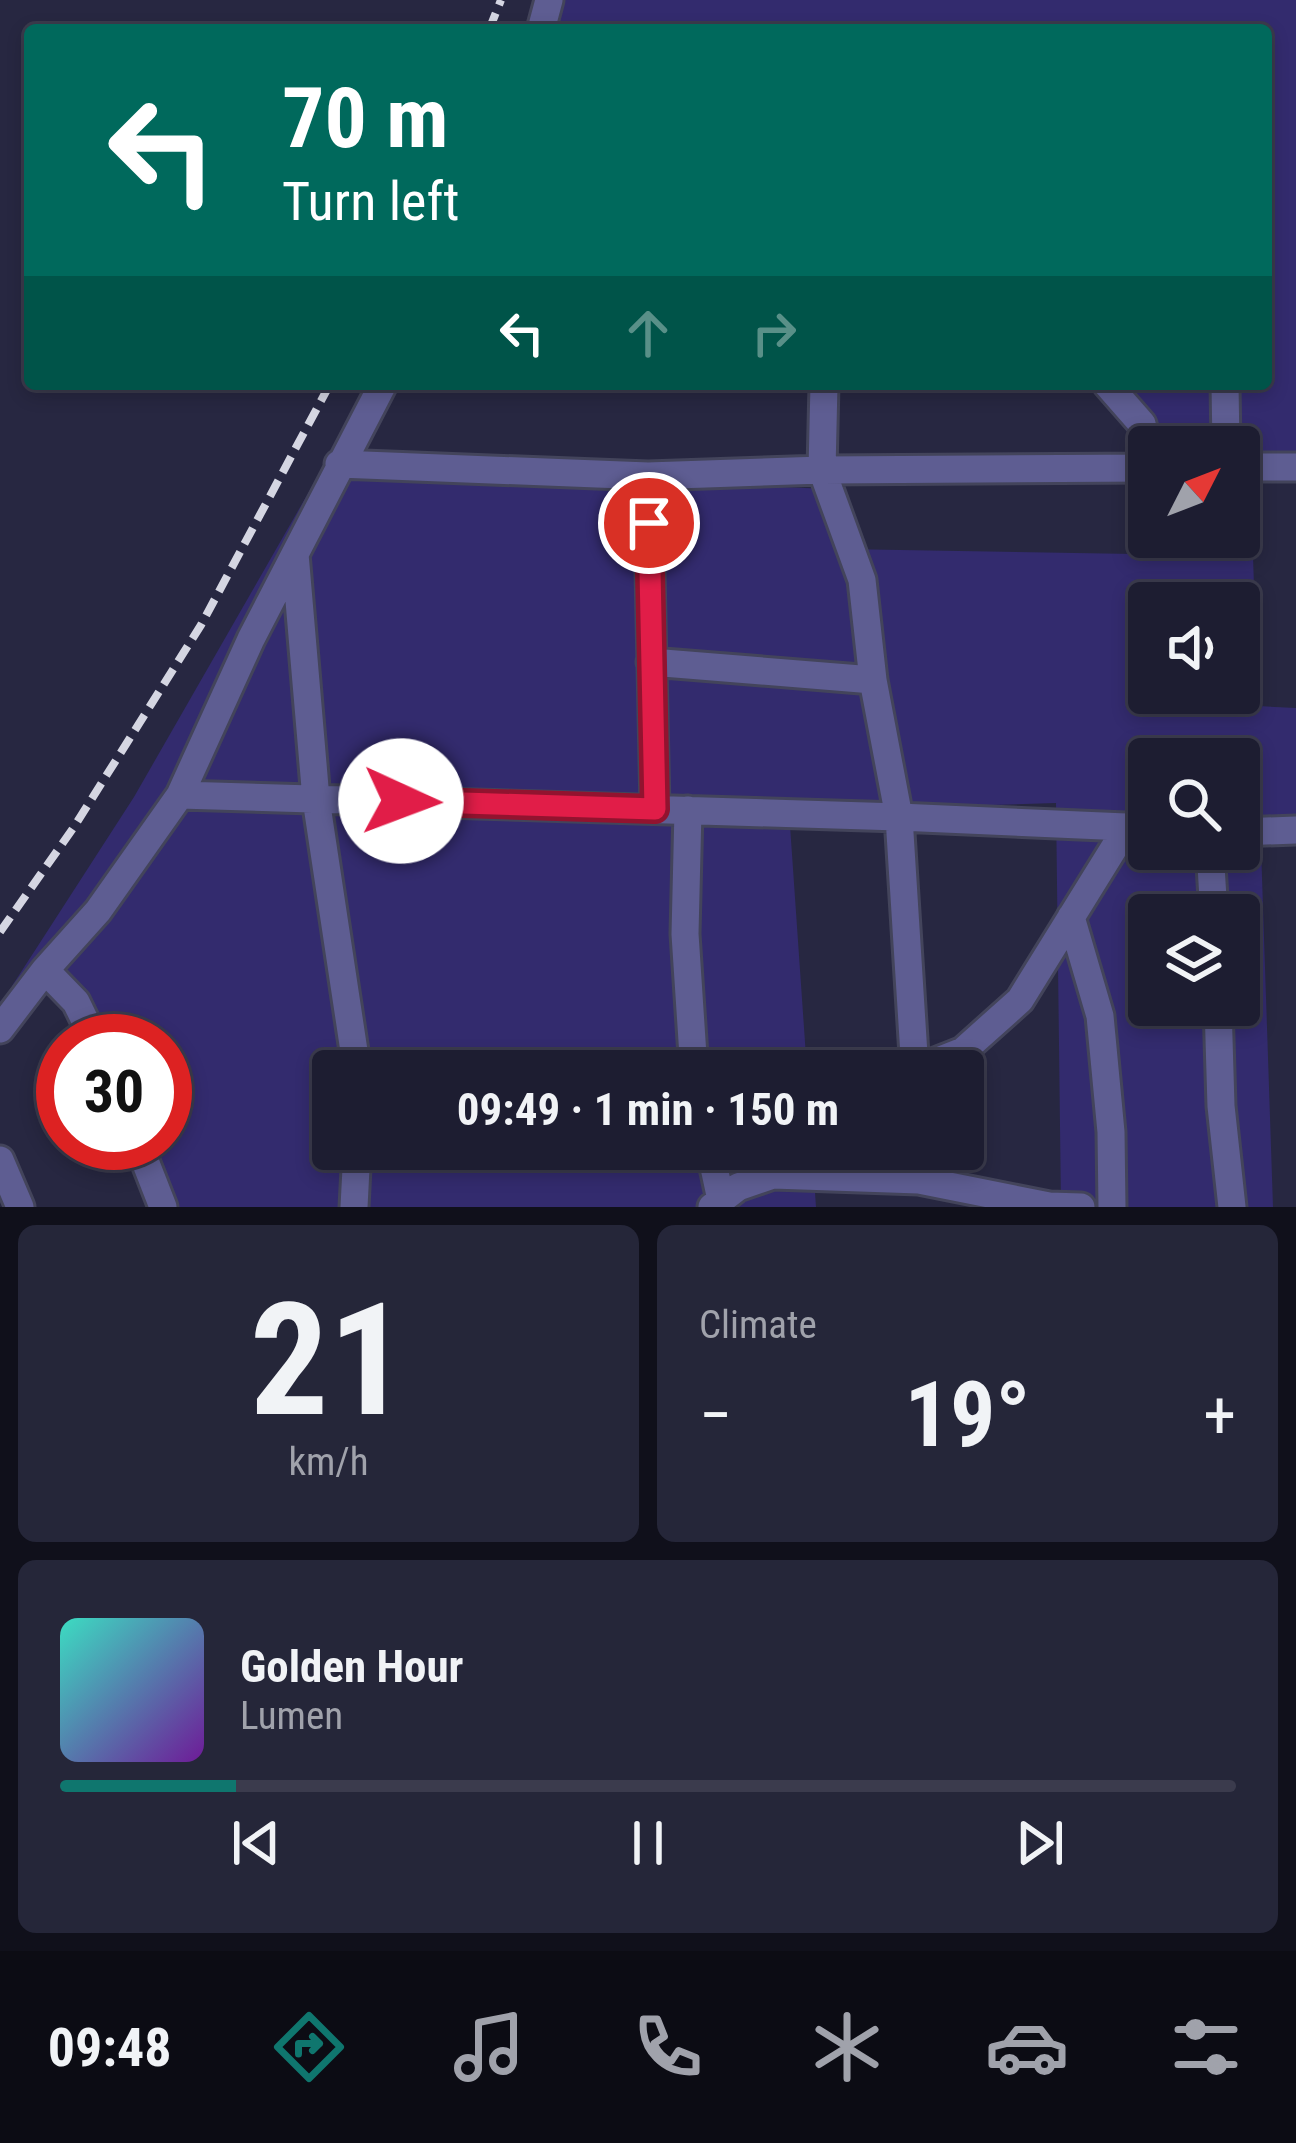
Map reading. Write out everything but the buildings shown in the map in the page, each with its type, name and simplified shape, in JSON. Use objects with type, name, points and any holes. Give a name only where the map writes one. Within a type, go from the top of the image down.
[{"type":"street","points":[[0,1029],[98,911],[180,795],[379,390]]},
{"type":"street","points":[[824,390],[822,470],[862,580],[873,680],[899,817],[914,1050]]},
{"type":"street","points":[[1112,390],[1143,426]]},
{"type":"street","points":[[1225,390],[1226,426]]},
{"type":"street","points":[[339,464],[648,476],[1128,468]]},
{"type":"street","points":[[1260,467],[1296,467]]},
{"type":"street","points":[[648,476],[655,809]]},
{"type":"street","points":[[295,554],[316,799],[354,1050]]},
{"type":"street","points":[[651,662],[873,680]]},
{"type":"street","points":[[180,795],[1128,828]]},
{"type":"street","points":[[688,810],[685,934],[693,1050]]},
{"type":"street","points":[[1260,831],[1296,830]]},
{"type":"street","points":[[964,1050],[1020,1000],[1071,916],[1128,841]]},
{"type":"street","points":[[1071,916],[1100,1016],[1111,1132],[1112,1207]]},
{"type":"street","points":[[45,970],[82,1014]]},
{"type":"street","points":[[1219,1026],[1232,1207]]},
{"type":"street","points":[[0,1160],[20,1207]]},
{"type":"street","points":[[149,1170],[163,1207]]},
{"type":"street","points":[[354,1207],[356,1170]]},
{"type":"street","points":[[712,1170],[716,1203],[738,1187],[772,1175],[919,1180],[1049,1206],[1082,1207]]},
{"type":"street","points":[[919,1170],[919,1180]]},
{"type":"shaded area","points":[[547,0],[1296,0],[1296,453],[1260,452],[1260,426],[1131,426],[1129,398],[1119,390],[1272,390],[1272,24],[537,24]]},
{"type":"shaded area","points":[[322,469],[830,489],[842,549],[1253,558],[1254,582],[1128,582],[1128,714],[1260,714],[1260,706],[1296,708],[1296,817],[1260,817],[1273,1207],[1061,1207],[1056,803],[789,811],[806,1050],[312,1050],[312,1170],[813,1170],[816,1207],[169,1207],[155,1170],[192,1170],[192,1014],[86,1014],[60,977],[12,986],[134,797]]},
{"type":"railway","points":[[491,24],[501,0]]},
{"type":"railway","points":[[0,932],[74,827],[201,625],[327,390]]},
{"type":"route","points":[[401,801],[655,809],[649,523]]}]
